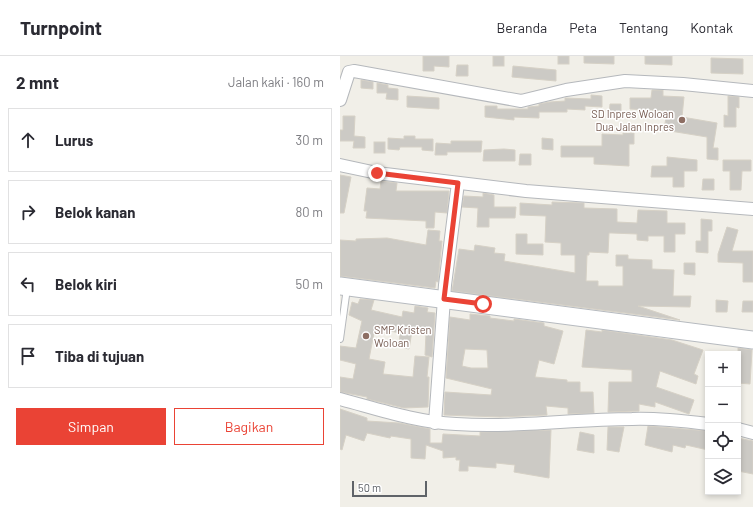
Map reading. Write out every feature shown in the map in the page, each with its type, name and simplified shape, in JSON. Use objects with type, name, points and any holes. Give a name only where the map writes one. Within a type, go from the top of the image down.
[{"type":"main road","points":[[344,286],[753,340]]},
{"type":"street","points":[[340,100],[349,72],[354,70],[521,101],[566,90],[625,81],[683,84],[753,91]]},
{"type":"street","points":[[340,165],[377,173],[526,192],[753,209]]},
{"type":"street","points":[[435,422],[444,299],[458,183]]},
{"type":"street","points":[[340,399],[435,422],[467,425],[546,424],[652,419],[705,424]]},
{"type":"street","points":[[741,430],[753,433]]},
{"type":"lane","points":[[340,339],[344,286]]},
{"type":"building","points":[[423,56],[449,56],[449,67],[434,66],[434,71],[423,71]]},
{"type":"building","points":[[493,56],[504,56],[504,66],[493,66]]},
{"type":"building","points":[[558,56],[569,56],[569,64],[558,64]]},
{"type":"building","points":[[584,56],[614,56],[614,64],[584,63]]},
{"type":"building","points":[[645,56],[672,56],[672,65],[645,64]]},
{"type":"building","points":[[711,58],[743,59],[743,74],[711,73]]},
{"type":"building","points":[[457,65],[468,65],[468,76],[456,76]]},
{"type":"building","points":[[513,66],[556,70],[556,81],[512,77]]},
{"type":"building","points":[[361,80],[373,82],[373,89],[361,88]]},
{"type":"building","points":[[377,83],[388,85],[388,88],[398,89],[398,100],[386,99],[387,93],[377,93]]},
{"type":"building","points":[[652,90],[663,90],[663,96],[684,97],[682,117],[717,123],[713,148],[718,148],[718,160],[707,159],[707,137],[664,130],[667,111],[630,109],[630,98],[651,98]]},
{"type":"building","points":[[591,95],[602,96],[602,107],[585,106],[585,110],[567,109],[567,112],[539,112],[539,118],[514,117],[514,120],[485,117],[485,106],[497,106],[497,109],[528,109],[528,107],[539,106],[539,104],[565,101],[565,98],[591,99]]},
{"type":"building","points":[[407,96],[439,98],[439,109],[407,107]]},
{"type":"building","points":[[728,96],[739,97],[739,108],[736,107],[736,127],[724,127],[724,115],[728,116]]},
{"type":"building","points":[[610,104],[621,104],[621,116],[609,115]]},
{"type":"building","points":[[343,116],[355,116],[354,136],[365,137],[365,148],[353,148],[354,141],[340,141],[340,130],[343,130]]},
{"type":"building","points":[[623,133],[634,133],[634,144],[629,144],[629,166],[594,164],[594,157],[561,157],[561,146],[602,146],[602,134],[623,135]]},
{"type":"building","points":[[404,136],[415,136],[415,139],[433,139],[433,151],[422,150],[422,147],[400,147],[399,150],[388,149],[388,138],[404,139]]},
{"type":"building","points":[[542,138],[553,139],[553,150],[542,149]]},
{"type":"building","points":[[451,141],[482,141],[481,152],[447,152],[447,155],[435,155],[436,143],[451,144]]},
{"type":"building","points":[[374,142],[385,142],[385,153],[374,153]]},
{"type":"building","points":[[484,150],[515,150],[515,161],[483,161]]},
{"type":"building","points":[[520,154],[531,154],[531,165],[519,165]]},
{"type":"building","points":[[667,157],[697,160],[697,171],[684,171],[684,187],[673,187],[673,177],[651,177],[652,166],[667,166]]},
{"type":"building","points":[[723,160],[751,160],[751,171],[742,171],[741,190],[730,190],[730,171],[723,171]]},
{"type":"building","points":[[340,175],[351,177],[344,213],[340,213]]},
{"type":"building","points":[[703,179],[714,179],[714,190],[702,190]]},
{"type":"building","points":[[381,181],[397,183],[396,191],[449,191],[447,213],[435,212],[434,228],[426,228],[426,221],[366,218],[367,211],[364,211],[367,188],[380,189]]},
{"type":"building","points":[[483,193],[494,195],[494,207],[516,207],[515,218],[489,218],[489,227],[477,227],[478,208],[462,207],[464,196],[483,197]]},
{"type":"building","points":[[552,202],[584,203],[584,208],[617,209],[617,222],[637,223],[638,210],[667,211],[667,223],[685,223],[685,234],[675,234],[675,252],[664,252],[664,236],[648,236],[648,241],[637,240],[637,234],[609,233],[608,253],[589,252],[589,255],[587,255],[586,281],[598,281],[598,286],[623,286],[623,266],[616,266],[616,255],[628,255],[628,259],[652,260],[652,269],[674,270],[673,296],[691,296],[690,307],[638,306],[680,320],[452,291],[459,249],[474,251],[475,245],[495,248],[494,253],[505,254],[504,261],[575,273],[575,255],[561,255],[561,243],[545,242],[546,216],[520,215],[520,203],[552,205]]},
{"type":"building","points":[[701,219],[712,220],[712,231],[708,231],[708,253],[696,252],[696,241],[701,241]]},
{"type":"building","points":[[727,227],[738,230],[732,251],[753,251],[753,282],[743,282],[743,263],[718,262],[718,254]]},
{"type":"building","points":[[428,230],[440,231],[439,241],[442,241],[438,282],[436,281],[435,288],[340,276],[340,240],[356,241],[356,239],[387,238],[426,245]]},
{"type":"building","points":[[516,234],[527,234],[527,244],[543,244],[543,255],[516,254]]},
{"type":"building","points":[[684,263],[695,263],[695,275],[684,274]]},
{"type":"building","points":[[360,299],[374,300],[371,310],[402,317],[403,311],[414,313],[415,306],[428,308],[427,312],[435,313],[432,357],[425,355],[426,333],[412,331],[409,349],[399,347],[400,333],[375,328],[369,359],[385,362],[383,374],[413,377],[415,356],[429,357],[427,377],[429,377],[428,407],[404,408],[367,399],[367,397],[340,392],[340,377],[353,379],[356,364],[340,360],[340,346],[356,348],[362,321],[349,315],[352,302],[358,304]]},
{"type":"building","points":[[716,300],[728,301],[727,312],[716,312]]},
{"type":"building","points":[[743,301],[753,301],[753,312],[742,312]]},
{"type":"building","points":[[470,314],[490,316],[490,318],[514,321],[514,319],[544,323],[544,326],[563,331],[554,364],[539,360],[535,377],[567,380],[567,382],[580,382],[580,392],[593,392],[594,413],[568,414],[568,408],[546,406],[547,415],[500,417],[444,415],[445,392],[491,395],[492,389],[446,378],[450,317],[470,320]],"holes":[[[465,349],[487,350],[488,368],[471,368],[462,366]]]},
{"type":"building","points":[[586,330],[602,332],[602,330],[672,340],[703,350],[694,374],[698,376],[696,384],[660,371],[656,387],[694,400],[689,414],[655,402],[655,407],[639,404],[639,411],[608,412],[609,382],[632,382],[632,370],[582,367]]},
{"type":"building","points":[[738,348],[752,350],[750,384],[741,383],[741,351],[738,351]]},
{"type":"building","points":[[340,409],[367,418],[367,421],[399,423],[430,429],[430,443],[442,443],[443,434],[480,436],[480,432],[551,430],[549,478],[514,472],[515,465],[496,463],[496,468],[468,466],[468,471],[459,471],[460,460],[456,460],[456,457],[443,458],[443,451],[426,445],[425,459],[411,458],[411,439],[391,436],[390,438],[367,433],[364,441],[346,435],[342,450],[340,449]]},
{"type":"building","points":[[648,426],[705,431],[705,449],[686,445],[685,448],[673,445],[672,452],[645,445]]},
{"type":"building","points":[[608,427],[624,427],[619,452],[607,450]]},
{"type":"building","points":[[580,432],[594,435],[594,453],[577,450]]},
{"type":"building","points":[[741,439],[753,441],[753,474],[741,472]]},
{"type":"place","name":"SD Inpres Woloan Dua Jalan Inpres","points":[[682,120]]},
{"type":"place","name":"SMP Kristen Woloan","points":[[366,336]]},
{"type":"route","points":[[377,173],[458,183],[444,299],[483,304]]}]
